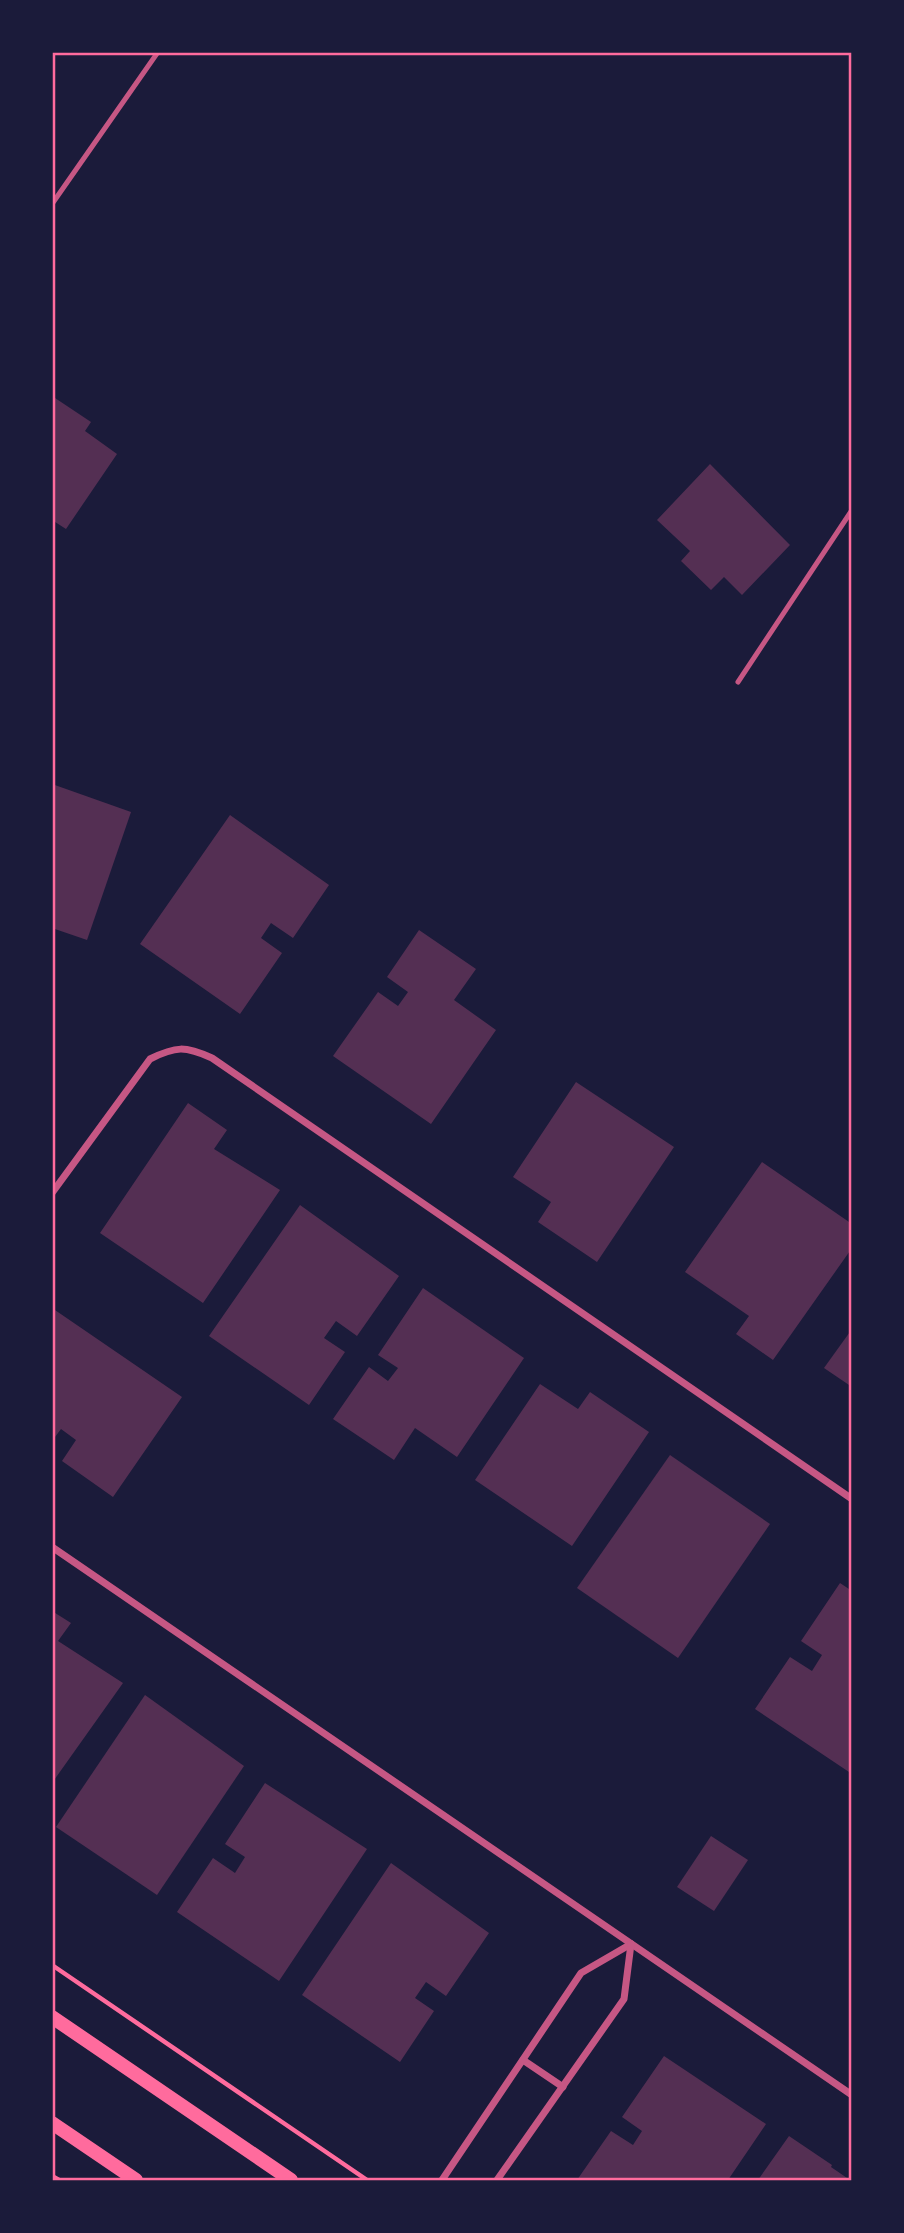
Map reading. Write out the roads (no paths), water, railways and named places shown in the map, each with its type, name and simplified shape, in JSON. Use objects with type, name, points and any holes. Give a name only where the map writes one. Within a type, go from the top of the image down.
[{"type":"main road","points":[[52,2017],[291,2180]]},
{"type":"main road","points":[[52,2123],[136,2180]]},
{"type":"street","points":[[52,1193],[149,1059],[171,1048],[192,1049],[212,1058],[852,1499]]},
{"type":"street","points":[[52,1547],[852,2095]]},
{"type":"street","points":[[442,2180],[581,1972],[631,1944]]},
{"type":"street","points":[[497,2180],[624,1999],[631,1944]]},
{"type":"street","points":[[523,2060],[563,2087]]},
{"type":"lane","points":[[52,204],[158,52]]},
{"type":"lane","points":[[738,682],[852,510]]}]
